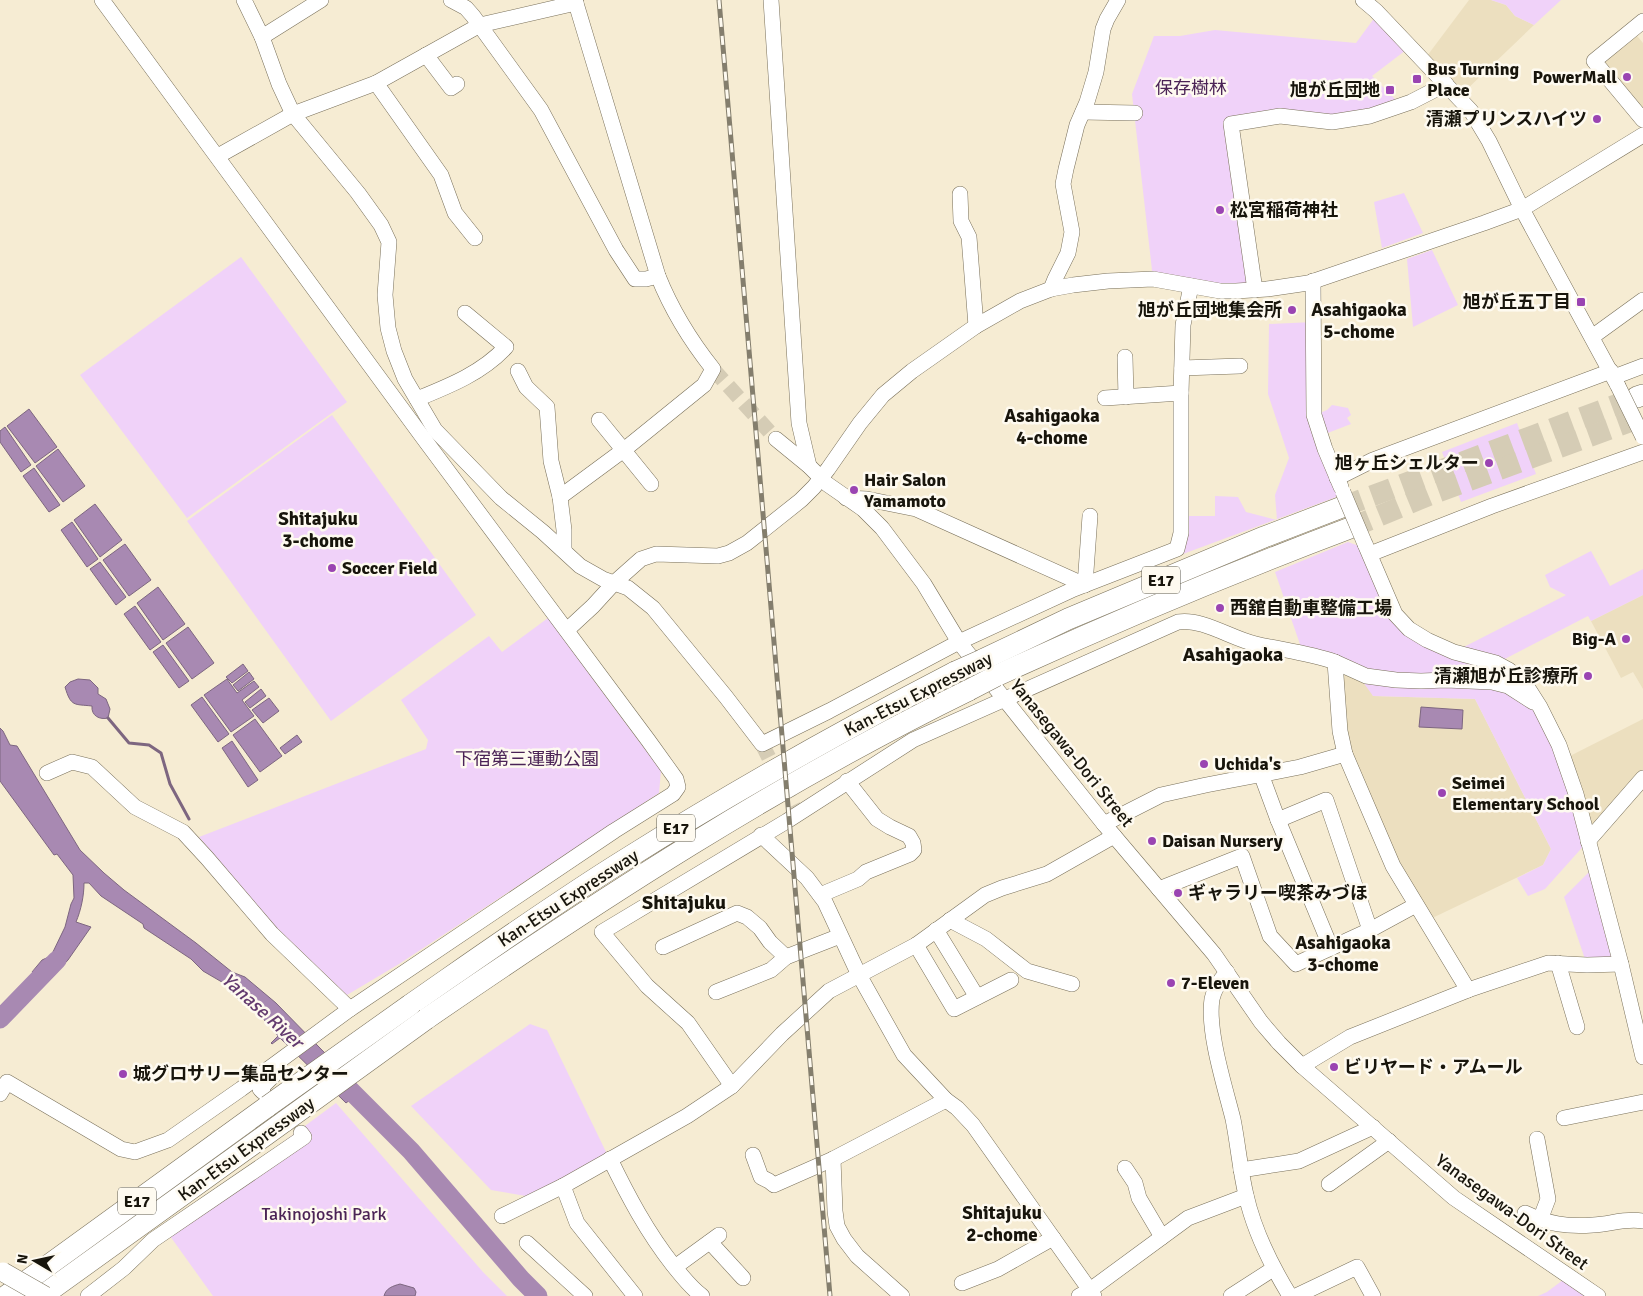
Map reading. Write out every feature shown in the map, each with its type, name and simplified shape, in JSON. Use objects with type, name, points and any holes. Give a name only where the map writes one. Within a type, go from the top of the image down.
[{"type":"highway","name":"Kan-Etsu Expressway","points":[[6,1296],[265,1100],[641,849],[746,786],[955,672],[1068,619],[1264,537],[1343,500]]},
{"type":"highway","name":"Kan-Etsu Expressway","points":[[43,1296],[293,1127],[426,1019],[544,938],[754,806],[922,713],[996,676],[1089,633],[1270,558],[1350,528]]},
{"type":"main road","points":[[3,1272],[43,1296]]},
{"type":"street","points":[[0,1094],[7,1082],[121,1149],[135,1152],[168,1140],[250,1079],[278,1062],[350,1009],[676,791],[678,782],[567,630],[430,435],[102,0]]},
{"type":"street","points":[[244,0],[262,37],[278,84],[293,114],[358,192],[382,226],[389,242],[385,295],[388,328],[394,351],[405,379],[417,399],[430,435],[501,498],[564,550],[580,566],[628,588],[653,608],[762,744],[829,712],[959,642],[1084,585],[1176,549],[1181,532],[1183,325],[1191,286]]},
{"type":"street","points":[[262,37],[321,0]]},
{"type":"street","points":[[451,0],[466,4],[541,110],[616,250],[635,278],[646,279],[658,276]]},
{"type":"street","points":[[771,0],[799,422],[809,466]]},
{"type":"street","points":[[1051,289],[1068,253],[1072,232],[1063,184],[1077,125],[1096,72],[1103,29],[1118,0]]},
{"type":"street","points":[[1363,0],[1376,11],[1446,84],[1471,111],[1482,128],[1522,209],[1614,378],[1643,437]]},
{"type":"street","points":[[218,156],[293,114],[376,83],[480,25],[576,2],[658,276],[677,318],[697,350],[713,369],[704,384],[623,451],[560,497]]},
{"type":"street","points":[[1643,21],[1594,61],[1643,120]]},
{"type":"street","points":[[426,55],[451,88],[457,84]]},
{"type":"street","points":[[376,83],[441,175],[455,212],[475,238]]},
{"type":"street","points":[[1255,290],[1231,124],[1280,116],[1332,122],[1370,116],[1411,102],[1446,84]]},
{"type":"street","points":[[1083,112],[1135,113]]},
{"type":"street","points":[[567,630],[640,559],[656,554],[718,556],[747,543],[801,500],[821,479],[860,423],[883,395],[912,371],[976,326],[1020,301],[1051,289],[1091,283],[1142,279],[1165,280],[1220,290],[1255,290],[1291,286],[1313,281],[1522,209],[1643,135]]},
{"type":"street","points":[[960,194],[961,221],[969,237],[976,326]]},
{"type":"street","points":[[1313,281],[1314,415],[1343,500],[1368,549],[1395,614],[1409,629],[1427,640],[1454,652],[1496,663],[1509,670],[1526,685],[1540,707],[1562,752],[1576,794],[1621,964],[1637,1004],[1643,1057]]},
{"type":"street","points":[[1592,337],[1643,300]]},
{"type":"street","points":[[417,399],[478,371],[506,347],[465,313]]},
{"type":"street","points":[[1124,357],[1126,397]]},
{"type":"street","points":[[1182,368],[1240,366]]},
{"type":"street","points":[[1337,478],[1382,457],[1614,378],[1643,366]]},
{"type":"street","points":[[518,371],[526,387],[547,407],[551,461],[560,497],[564,530],[564,550]]},
{"type":"street","points":[[1105,398],[1181,393]]},
{"type":"street","points":[[599,420],[651,484]]},
{"type":"street","name":"Yanasegawa-Dori Street","points":[[776,439],[809,466],[821,479],[863,509],[882,528],[924,584],[959,642],[1109,830],[1199,936],[1227,972],[1261,1022],[1279,1043],[1302,1066],[1454,1198],[1598,1296]]},
{"type":"street","points":[[1368,549],[1643,452]]},
{"type":"street","points":[[846,498],[867,499],[916,509],[1084,585]]},
{"type":"street","points":[[1084,585],[1090,516]]},
{"type":"street","points":[[732,1086],[688,1022],[647,986],[602,932],[797,814],[913,740],[1178,622],[1185,621],[1208,627],[1254,644],[1315,655],[1366,676],[1396,680],[1492,682],[1508,686],[1540,707]]},
{"type":"street","points":[[1335,662],[1340,731],[1345,754],[1393,866],[1468,990]]},
{"type":"street","points":[[502,1216],[563,1186],[687,1116],[732,1086],[782,1034],[829,990],[916,945],[985,895],[1046,874],[1161,795],[1300,767],[1345,754]]},
{"type":"street","points":[[47,773],[68,763],[76,762],[88,765],[135,807],[183,832],[272,934],[350,1009]]},
{"type":"street","points":[[1261,774],[1331,948]]},
{"type":"street","points":[[1588,841],[1643,778]]},
{"type":"street","points":[[820,895],[858,879],[866,872],[910,854],[914,850],[909,836],[877,819],[847,781]]},
{"type":"street","points":[[1278,820],[1326,800],[1370,930]]},
{"type":"street","points":[[761,835],[807,878],[825,902],[859,975],[904,1055],[946,1100],[957,1108],[973,1125],[1053,1238],[1087,1294],[1188,1218],[1246,1196]]},
{"type":"street","points":[[1159,889],[1242,856],[1270,936],[1296,964],[1370,930],[1416,905]]},
{"type":"street","points":[[663,946],[737,913],[747,917],[760,928],[770,942],[786,957]]},
{"type":"street","points":[[950,920],[986,939],[1027,971],[1072,984]]},
{"type":"street","points":[[936,930],[977,997]]},
{"type":"street","points":[[716,992],[771,970],[786,957],[840,936]]},
{"type":"street","points":[[916,945],[954,1009],[1011,980]]},
{"type":"street","points":[[1302,1066],[1350,1037],[1468,990],[1548,962],[1587,965],[1621,964]]},
{"type":"street","points":[[1558,963],[1577,1027]]},
{"type":"street","points":[[1227,972],[1212,998],[1213,1025],[1225,1089],[1233,1120],[1246,1196],[1256,1228],[1273,1269],[1290,1296]]},
{"type":"street","points":[[250,1079],[255,1086],[279,1070],[260,1089],[265,1100]]},
{"type":"street","points":[[753,1155],[761,1176],[774,1185],[833,1159],[946,1100]]},
{"type":"street","points":[[1564,1118],[1643,1102]]},
{"type":"street","points":[[88,1296],[124,1268],[153,1240],[304,1137],[293,1127]]},
{"type":"street","points":[[1241,1170],[1300,1161],[1373,1128]]},
{"type":"street","points":[[1537,1139],[1548,1199],[1540,1220]]},
{"type":"street","points":[[1329,1184],[1388,1141]]},
{"type":"street","points":[[610,1159],[632,1204],[660,1248],[692,1288],[702,1296]]},
{"type":"street","points":[[833,1159],[837,1226],[844,1240],[857,1256],[902,1296]]},
{"type":"street","points":[[1125,1168],[1135,1183],[1140,1198],[1162,1237]]},
{"type":"street","points":[[563,1186],[578,1223],[635,1296]]},
{"type":"street","points":[[1525,1213],[1540,1220],[1562,1226],[1593,1225],[1631,1219],[1643,1221]]},
{"type":"street","points":[[675,1267],[715,1238],[743,1278]]},
{"type":"street","points":[[962,1283],[998,1269],[1053,1238]]},
{"type":"street","points":[[527,1243],[585,1296]]},
{"type":"street","points":[[1296,1296],[1357,1267],[1373,1296]]},
{"type":"street","points":[[1231,1296],[1273,1269]]},
{"type":"shaded area","points":[[1469,0],[1491,0],[1506,5],[1515,16],[1534,25],[1463,93],[1427,56]]},
{"type":"shaded area","name":"PowerMall","points":[[1632,30],[1643,43],[1643,120],[1594,61]]},
{"type":"shaded area","name":"Big-A","points":[[1643,595],[1643,689],[1633,672],[1621,678],[1591,621]]},
{"type":"shaded area","name":"Seimei Elementary School","points":[[1335,662],[1366,676],[1373,696],[1475,699],[1551,849],[1543,865],[1426,921],[1345,754]]},
{"type":"shaded area","points":[[1643,719],[1643,778],[1588,841],[1564,759]]},
{"type":"green space","points":[[1491,0],[1561,0],[1534,25],[1515,16],[1506,5]]},
{"type":"green space","name":"保存樹林","points":[[1378,13],[1410,47],[1372,76],[1402,106],[1370,116],[1231,124],[1255,290],[1153,279],[1132,94],[1154,36],[1180,36],[1215,30],[1356,43]]},
{"type":"green space","points":[[1404,193],[1423,233],[1382,248],[1374,202]]},
{"type":"green space","points":[[1432,250],[1458,305],[1413,327],[1407,259]]},
{"type":"green space","points":[[241,257],[347,402],[187,518],[80,375]]},
{"type":"green space","points":[[1313,322],[1315,415],[1327,410],[1332,405],[1348,408],[1351,415],[1347,418],[1351,424],[1320,436],[1339,496],[1277,519],[1275,495],[1289,458],[1268,394],[1269,324]]},
{"type":"green space","name":"Soccer Field","points":[[332,415],[476,615],[331,721],[187,521]]},
{"type":"green space","points":[[1517,423],[1536,474],[1461,502],[1442,452]]},
{"type":"green space","points":[[1215,496],[1238,497],[1246,512],[1275,520],[1183,554],[1181,516],[1215,516]]},
{"type":"green space","points":[[1348,542],[1359,546],[1395,614],[1454,652],[1566,595],[1550,587],[1545,575],[1591,551],[1610,586],[1643,569],[1643,595],[1591,621],[1588,616],[1497,663],[1533,694],[1588,841],[1545,889],[1528,896],[1517,878],[1543,865],[1551,849],[1475,699],[1373,696],[1363,682],[1303,653],[1275,572]]},
{"type":"green space","name":"下宿第三運動公園","points":[[548,618],[661,771],[659,793],[399,964],[347,995],[277,928],[199,837],[426,749],[428,740],[401,700],[489,636],[502,652]]},
{"type":"green space","points":[[1595,866],[1621,964],[1587,965],[1564,897]]},
{"type":"green space","points":[[530,1024],[547,1030],[607,1154],[532,1197],[491,1190],[411,1106]]},
{"type":"green space","name":"Takinojoshi Park","points":[[336,1103],[483,1272],[507,1296],[213,1296],[165,1229]]},
{"type":"green space","points":[[1563,1280],[1588,1296],[1538,1296],[1547,1292]]},
{"type":"water","points":[[29,409],[57,447],[35,463],[7,426]]},
{"type":"water","points":[[5,427],[31,465],[21,472],[0,442],[0,431]]},
{"type":"water","points":[[58,449],[85,486],[63,502],[36,466]]},
{"type":"water","points":[[34,468],[60,505],[49,512],[23,476]]},
{"type":"water","points":[[95,504],[122,540],[100,557],[74,520]]},
{"type":"water","points":[[72,522],[98,559],[87,567],[61,530]]},
{"type":"water","points":[[125,544],[151,580],[129,596],[103,560]]},
{"type":"water","points":[[100,562],[126,597],[116,605],[90,569]]},
{"type":"water","points":[[158,587],[185,624],[163,640],[137,603]]},
{"type":"water","points":[[135,606],[161,642],[150,650],[124,614]]},
{"type":"water","points":[[188,627],[214,663],[192,679],[166,643]]},
{"type":"water","points":[[163,645],[189,681],[179,688],[153,652]]},
{"type":"water","points":[[243,664],[248,671],[232,683],[226,677]]},
{"type":"water","points":[[249,672],[254,679],[238,691],[233,685]]},
{"type":"water","points":[[78,679],[90,680],[98,688],[98,694],[106,699],[110,709],[108,718],[95,715],[92,706],[77,704],[71,701],[65,687],[70,682]]},
{"type":"water","points":[[227,679],[237,693],[254,681],[259,687],[242,700],[254,716],[231,732],[204,695]]},
{"type":"water","points":[[261,689],[266,696],[250,708],[245,702]]},
{"type":"water","points":[[202,697],[229,734],[218,742],[191,705]]},
{"type":"water","points":[[269,698],[279,711],[263,723],[252,710]]},
{"type":"water","points":[[1421,707],[1463,710],[1462,729],[1419,727]]},
{"type":"water","points":[[255,719],[282,756],[260,772],[233,735]]},
{"type":"water","points":[[0,728],[10,745],[17,746],[80,850],[124,890],[232,972],[245,977],[276,1003],[362,1091],[346,1103],[280,1038],[272,1044],[278,1036],[274,1031],[275,1029],[228,990],[227,985],[203,971],[191,959],[144,928],[143,924],[101,896],[89,883],[84,883],[82,903],[76,922],[91,927],[68,960],[46,984],[32,972],[42,960],[51,956],[65,927],[74,898],[73,875],[57,854],[54,855],[0,781]]},
{"type":"water","points":[[297,735],[302,742],[285,754],[280,748]]},
{"type":"water","points":[[232,741],[258,780],[248,787],[222,748]]},
{"type":"water","points":[[400,1284],[414,1288],[415,1296],[384,1296],[388,1289]]},
{"type":"waterway","points":[[108,718],[129,743],[149,745],[161,753],[170,784],[189,819]]},
{"type":"waterway","points":[[0,1019],[57,960]]},
{"type":"waterway","name":"Yanase River","points":[[338,1078],[411,1151],[521,1279],[538,1296]]},
{"type":"tunnel","points":[[713,369],[776,439]]},
{"type":"tunnel","points":[[1342,507],[1637,397]]},
{"type":"tunnel","points":[[1350,528],[1432,494],[1643,417]]},
{"type":"tunnel","points":[[762,744],[797,814]]},
{"type":"railway","points":[[719,0],[830,1296]]},
{"type":"place","name":"PowerMall","points":[[1627,77]]},
{"type":"place","name":"Bus Turning Place","points":[[1417,79]]},
{"type":"place","name":"旭が丘団地","points":[[1390,90]]},
{"type":"place","name":"清瀬プリンスハイツ","points":[[1597,119]]},
{"type":"place","name":"松宮稲荷神社","points":[[1220,210]]},
{"type":"place","name":"旭が丘五丁目","points":[[1581,302]]},
{"type":"place","name":"旭が丘団地集会所","points":[[1292,310]]},
{"type":"place","name":"旭ヶ丘シェルター","points":[[1489,463]]},
{"type":"place","name":"Hair Salon Yamamoto","points":[[854,490]]},
{"type":"place","name":"Soccer Field","points":[[332,568]]},
{"type":"place","name":"西舘自動車整備工場","points":[[1220,608]]},
{"type":"place","name":"Big-A","points":[[1626,639]]},
{"type":"place","name":"清瀬旭が丘診療所","points":[[1588,676]]},
{"type":"place","name":"Uchida's","points":[[1204,764]]},
{"type":"place","name":"Seimei Elementary School","points":[[1442,793]]},
{"type":"place","name":"Daisan Nursery","points":[[1152,841]]},
{"type":"place","name":"ギャラリー喫茶みづほ","points":[[1178,893]]},
{"type":"place","name":"7-Eleven","points":[[1171,983]]},
{"type":"place","name":"ビリヤード・アムール","points":[[1334,1067]]},
{"type":"place","name":"城グロサリー集品センター","points":[[123,1074]]},
{"type":"district","name":"Asahigaoka 5-chome","points":[[1359,320]]},
{"type":"district","name":"Asahigaoka 4-chome","points":[[1052,426]]},
{"type":"district","name":"Shitajuku 3-chome","points":[[318,529]]},
{"type":"district","name":"Asahigaoka","points":[[1233,654]]},
{"type":"district","name":"Shitajuku","points":[[684,902]]},
{"type":"district","name":"Asahigaoka 3-chome","points":[[1343,953]]},
{"type":"district","name":"Shitajuku 2-chome","points":[[1002,1223]]}]
